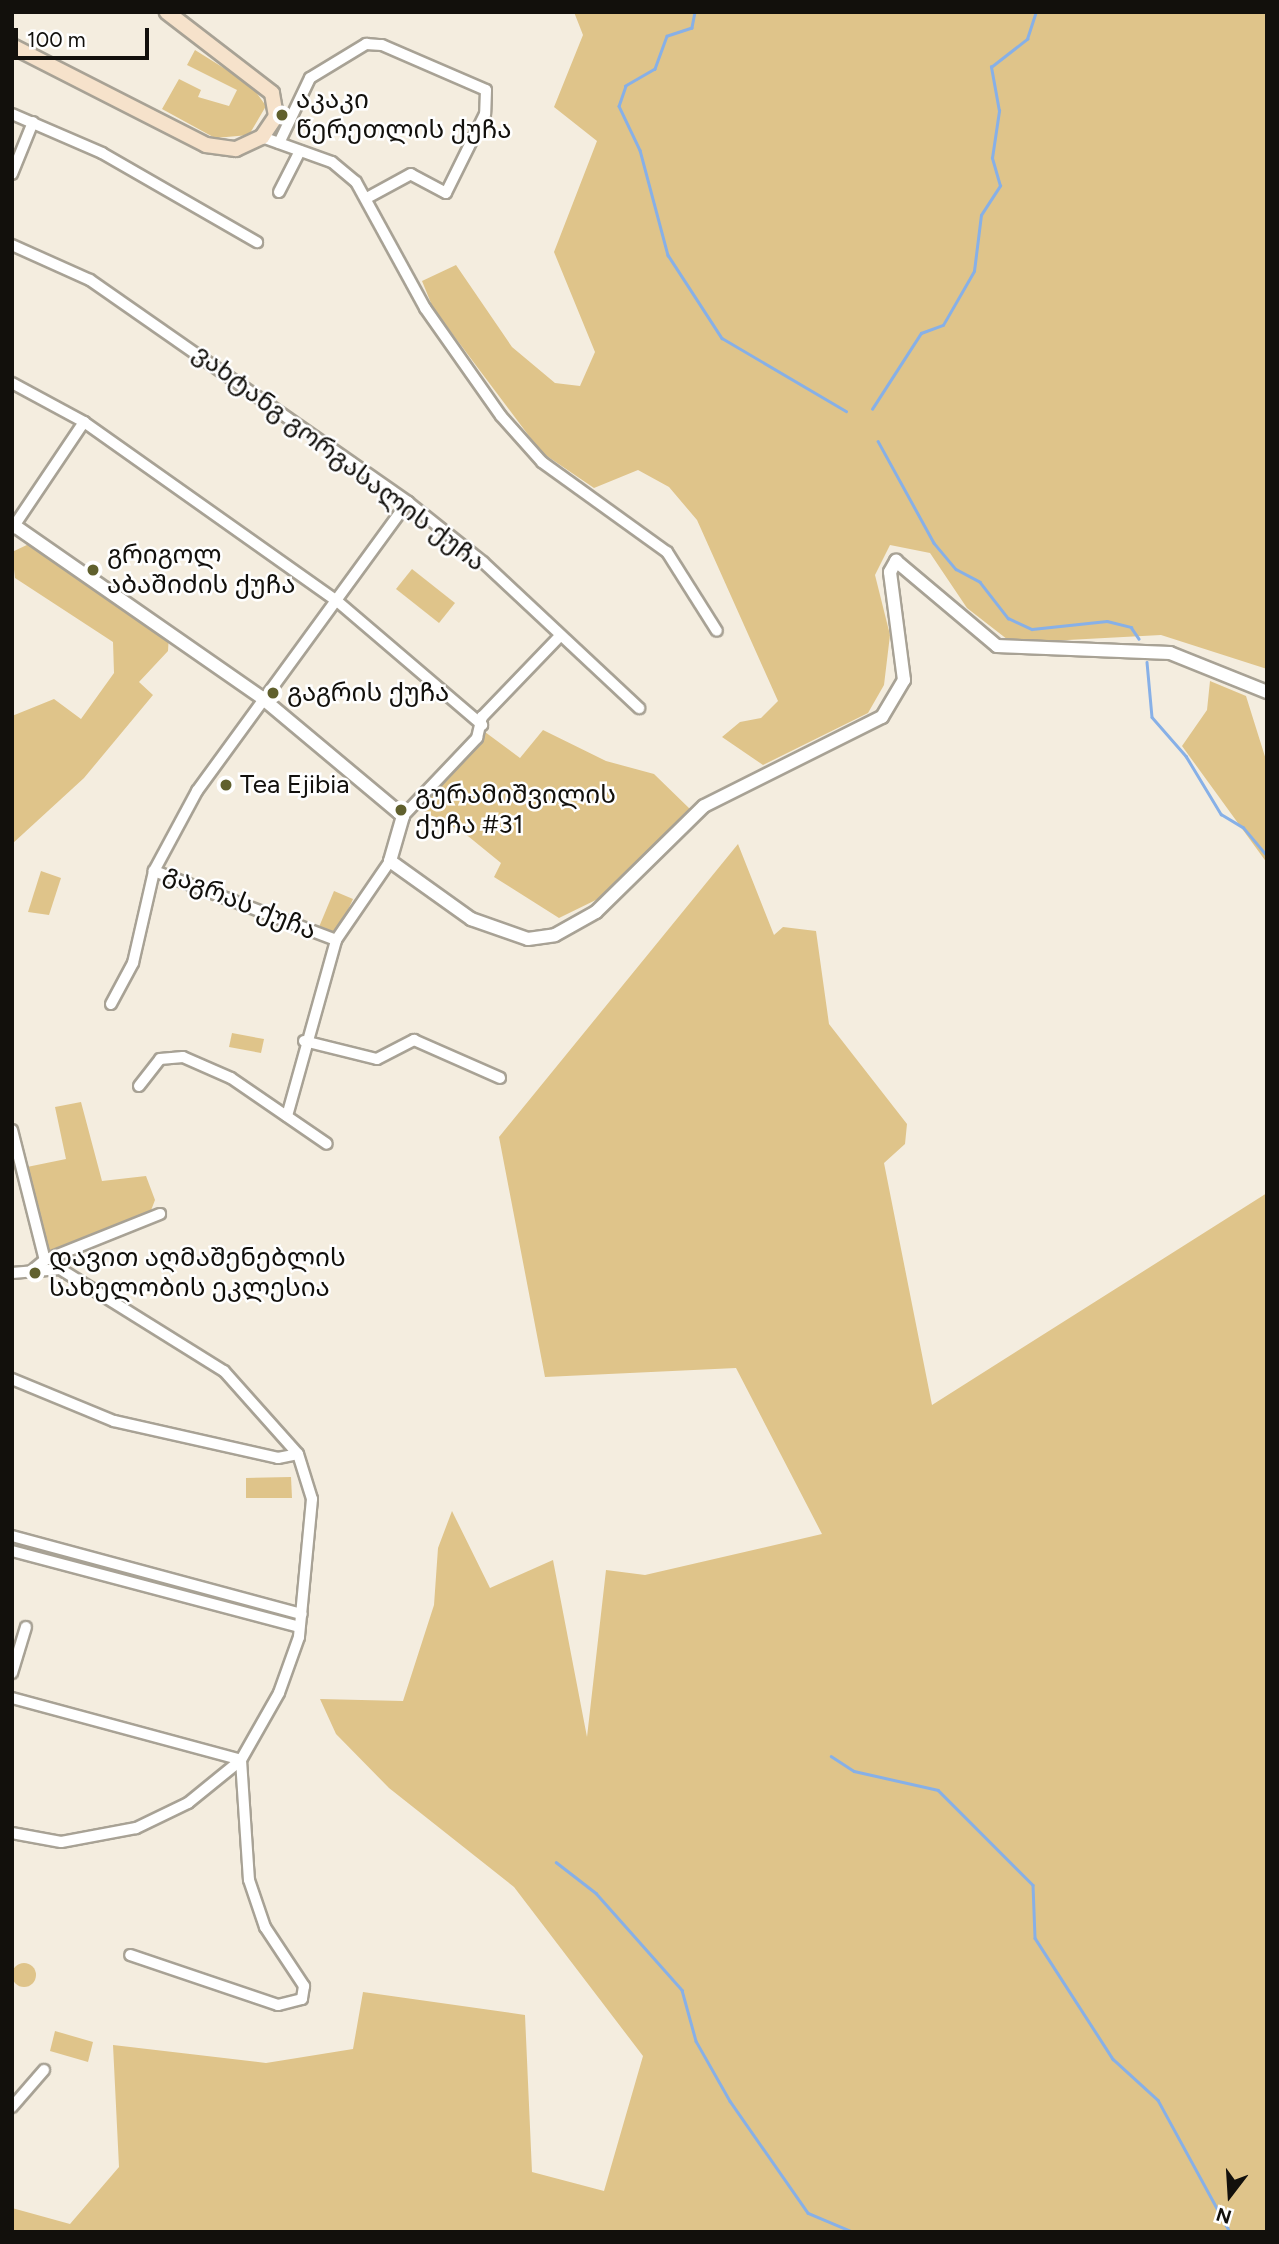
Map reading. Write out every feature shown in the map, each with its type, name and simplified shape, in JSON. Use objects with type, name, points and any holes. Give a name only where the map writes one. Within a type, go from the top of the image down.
[{"type":"main road","points":[[12,46],[206,145],[236,149],[262,137],[276,116],[272,93],[167,12]]},
{"type":"street","points":[[279,143],[310,78],[366,44],[382,45],[474,82],[486,90],[487,104],[446,193],[411,174],[367,198]]},
{"type":"street","points":[[12,114],[33,122],[257,242]]},
{"type":"street","points":[[12,174],[33,122]]},
{"type":"street","points":[[262,137],[345,170],[367,198],[425,307],[501,416],[542,461],[667,552],[717,631]]},
{"type":"street","points":[[279,192],[300,151]]},
{"type":"street","name":"ვახტანგ გორგასალის ქუჩა","points":[[12,244],[101,286],[408,502],[483,562],[559,637],[639,708]]},
{"type":"street","points":[[12,383],[84,422],[337,601],[482,725]]},
{"type":"street","points":[[84,422],[13,526],[262,698],[403,816]]},
{"type":"street","name":"გაგრას ქუჩა","points":[[287,1116],[304,1041],[336,940],[153,871],[197,791],[262,698],[337,601],[408,502]]},
{"type":"street","points":[[390,860],[471,919],[507,934],[542,938],[587,917],[704,806],[832,745],[893,705],[905,662],[890,572],[896,561],[910,566],[997,646],[1170,653],[1267,692]]},
{"type":"street","points":[[336,940],[390,860],[403,816],[470,746],[482,725],[482,717],[559,637]]},
{"type":"street","points":[[111,1004],[133,963],[153,871]]},
{"type":"street","points":[[304,1041],[377,1059],[414,1040],[500,1078]]},
{"type":"street","points":[[139,1086],[160,1059],[183,1057],[231,1078],[327,1144]]},
{"type":"street","points":[[12,1130],[45,1260]]},
{"type":"street","points":[[34,1269],[45,1260],[160,1214]]},
{"type":"street","points":[[12,1273],[34,1269],[60,1269],[224,1371],[298,1454],[313,1499],[299,1627],[279,1693],[241,1760],[188,1803],[136,1828],[61,1842],[12,1833]]},
{"type":"street","points":[[12,1379],[114,1421],[278,1458],[298,1454]]},
{"type":"street","points":[[12,1536],[302,1614]]},
{"type":"street","points":[[12,1551],[299,1627]]},
{"type":"street","points":[[178,1597],[182,1583]]},
{"type":"street","points":[[12,1672],[26,1627]]},
{"type":"street","points":[[12,1699],[241,1760]]},
{"type":"street","points":[[130,1955],[278,2005],[302,1999],[304,1986],[265,1927],[250,1880],[241,1760]]},
{"type":"street","points":[[12,2107],[44,2070]]},
{"type":"shaded area","points":[[574,12],[1267,12],[1267,669],[1161,635],[1012,643],[967,608],[930,553],[890,545],[875,575],[890,635],[884,685],[868,713],[763,765],[722,737],[740,722],[761,718],[778,701],[697,520],[669,487],[638,470],[594,488],[541,452],[433,308],[422,281],[456,265],[512,347],[555,383],[580,386],[595,352],[554,252],[597,141],[554,107],[583,35]]},
{"type":"shaded area","points":[[195,50],[251,85],[266,106],[249,135],[215,138],[162,109],[179,79],[201,90],[198,97],[229,106],[237,90],[187,65]]},
{"type":"shaded area","points":[[31,543],[169,635],[168,651],[139,682],[153,695],[84,778],[12,844],[12,716],[54,699],[81,719],[114,673],[113,642],[15,578],[12,552]]},
{"type":"shaded area","points":[[412,569],[455,603],[439,623],[396,589]]},
{"type":"shaded area","points":[[1210,681],[1246,696],[1267,763],[1267,863],[1182,746],[1207,710]]},
{"type":"shaded area","points":[[543,730],[606,761],[654,774],[691,810],[606,895],[559,918],[494,877],[501,863],[463,832],[417,808],[485,732],[520,758]]},
{"type":"shaded area","points":[[738,844],[774,935],[783,927],[816,931],[829,1024],[907,1124],[905,1144],[884,1163],[932,1405],[1267,1193],[1267,2232],[12,2232],[12,2208],[70,2224],[119,2167],[113,2045],[266,2063],[353,2049],[363,1992],[525,2015],[532,2172],[604,2191],[643,2056],[514,1887],[389,1788],[336,1734],[320,1699],[403,1701],[434,1605],[438,1548],[452,1511],[490,1588],[553,1560],[587,1737],[606,1570],[645,1575],[822,1534],[736,1368],[545,1377],[499,1137]]},
{"type":"shaded area","points":[[41,871],[61,878],[49,915],[28,912]]},
{"type":"shaded area","points":[[334,891],[353,899],[339,929],[330,932],[319,927]]},
{"type":"shaded area","points":[[232,1033],[264,1039],[261,1053],[229,1047]]},
{"type":"shaded area","points":[[81,1102],[102,1181],[146,1176],[155,1200],[150,1213],[48,1252],[27,1167],[66,1159],[55,1107]]},
{"type":"shaded area","points":[[291,1477],[292,1498],[246,1498],[246,1478]]},
{"type":"shaded area","points":[[24,1963],[33,1966],[36,1975],[33,1984],[24,1987],[15,1984],[12,1975],[15,1966]]},
{"type":"shaded area","points":[[55,2031],[93,2042],[88,2062],[50,2051]]},
{"type":"waterway","points":[[695,12],[692,28],[667,36],[655,69],[626,86],[619,106],[640,150],[668,255],[722,338],[846,411]]},
{"type":"waterway","points":[[872,409],[921,333],[943,325],[974,271],[981,215],[1000,186],[992,158],[999,111],[991,67],[1027,39],[1036,12]]},
{"type":"waterway","points":[[878,441],[934,543],[956,569],[980,582],[1008,618],[1032,629],[1107,621],[1131,627],[1139,639]]},
{"type":"waterway","points":[[1147,662],[1152,717],[1186,756],[1221,814],[1243,827],[1267,856]]},
{"type":"waterway","points":[[831,1756],[854,1771],[938,1790],[1033,1885],[1035,1938],[1113,2059],[1158,2100],[1230,2232]]},
{"type":"waterway","points":[[556,1862],[596,1893],[682,1990],[696,2041],[730,2101],[808,2213],[853,2232]]},
{"type":"place","name":"აკაკი წერეთლის ქუჩა","points":[[282,115]]},
{"type":"place","name":"გრიგოლ აბაშიძის ქუჩა","points":[[93,570]]},
{"type":"place","name":"გაგრის ქუჩა","points":[[273,693]]},
{"type":"place","name":"Tea Ejibia","points":[[226,785]]},
{"type":"place","name":"გურამიშვილის ქუჩა #31","points":[[401,810]]},
{"type":"place","name":"დავით აღმაშენებლის სახელობის ეკლესია","points":[[35,1273]]}]
